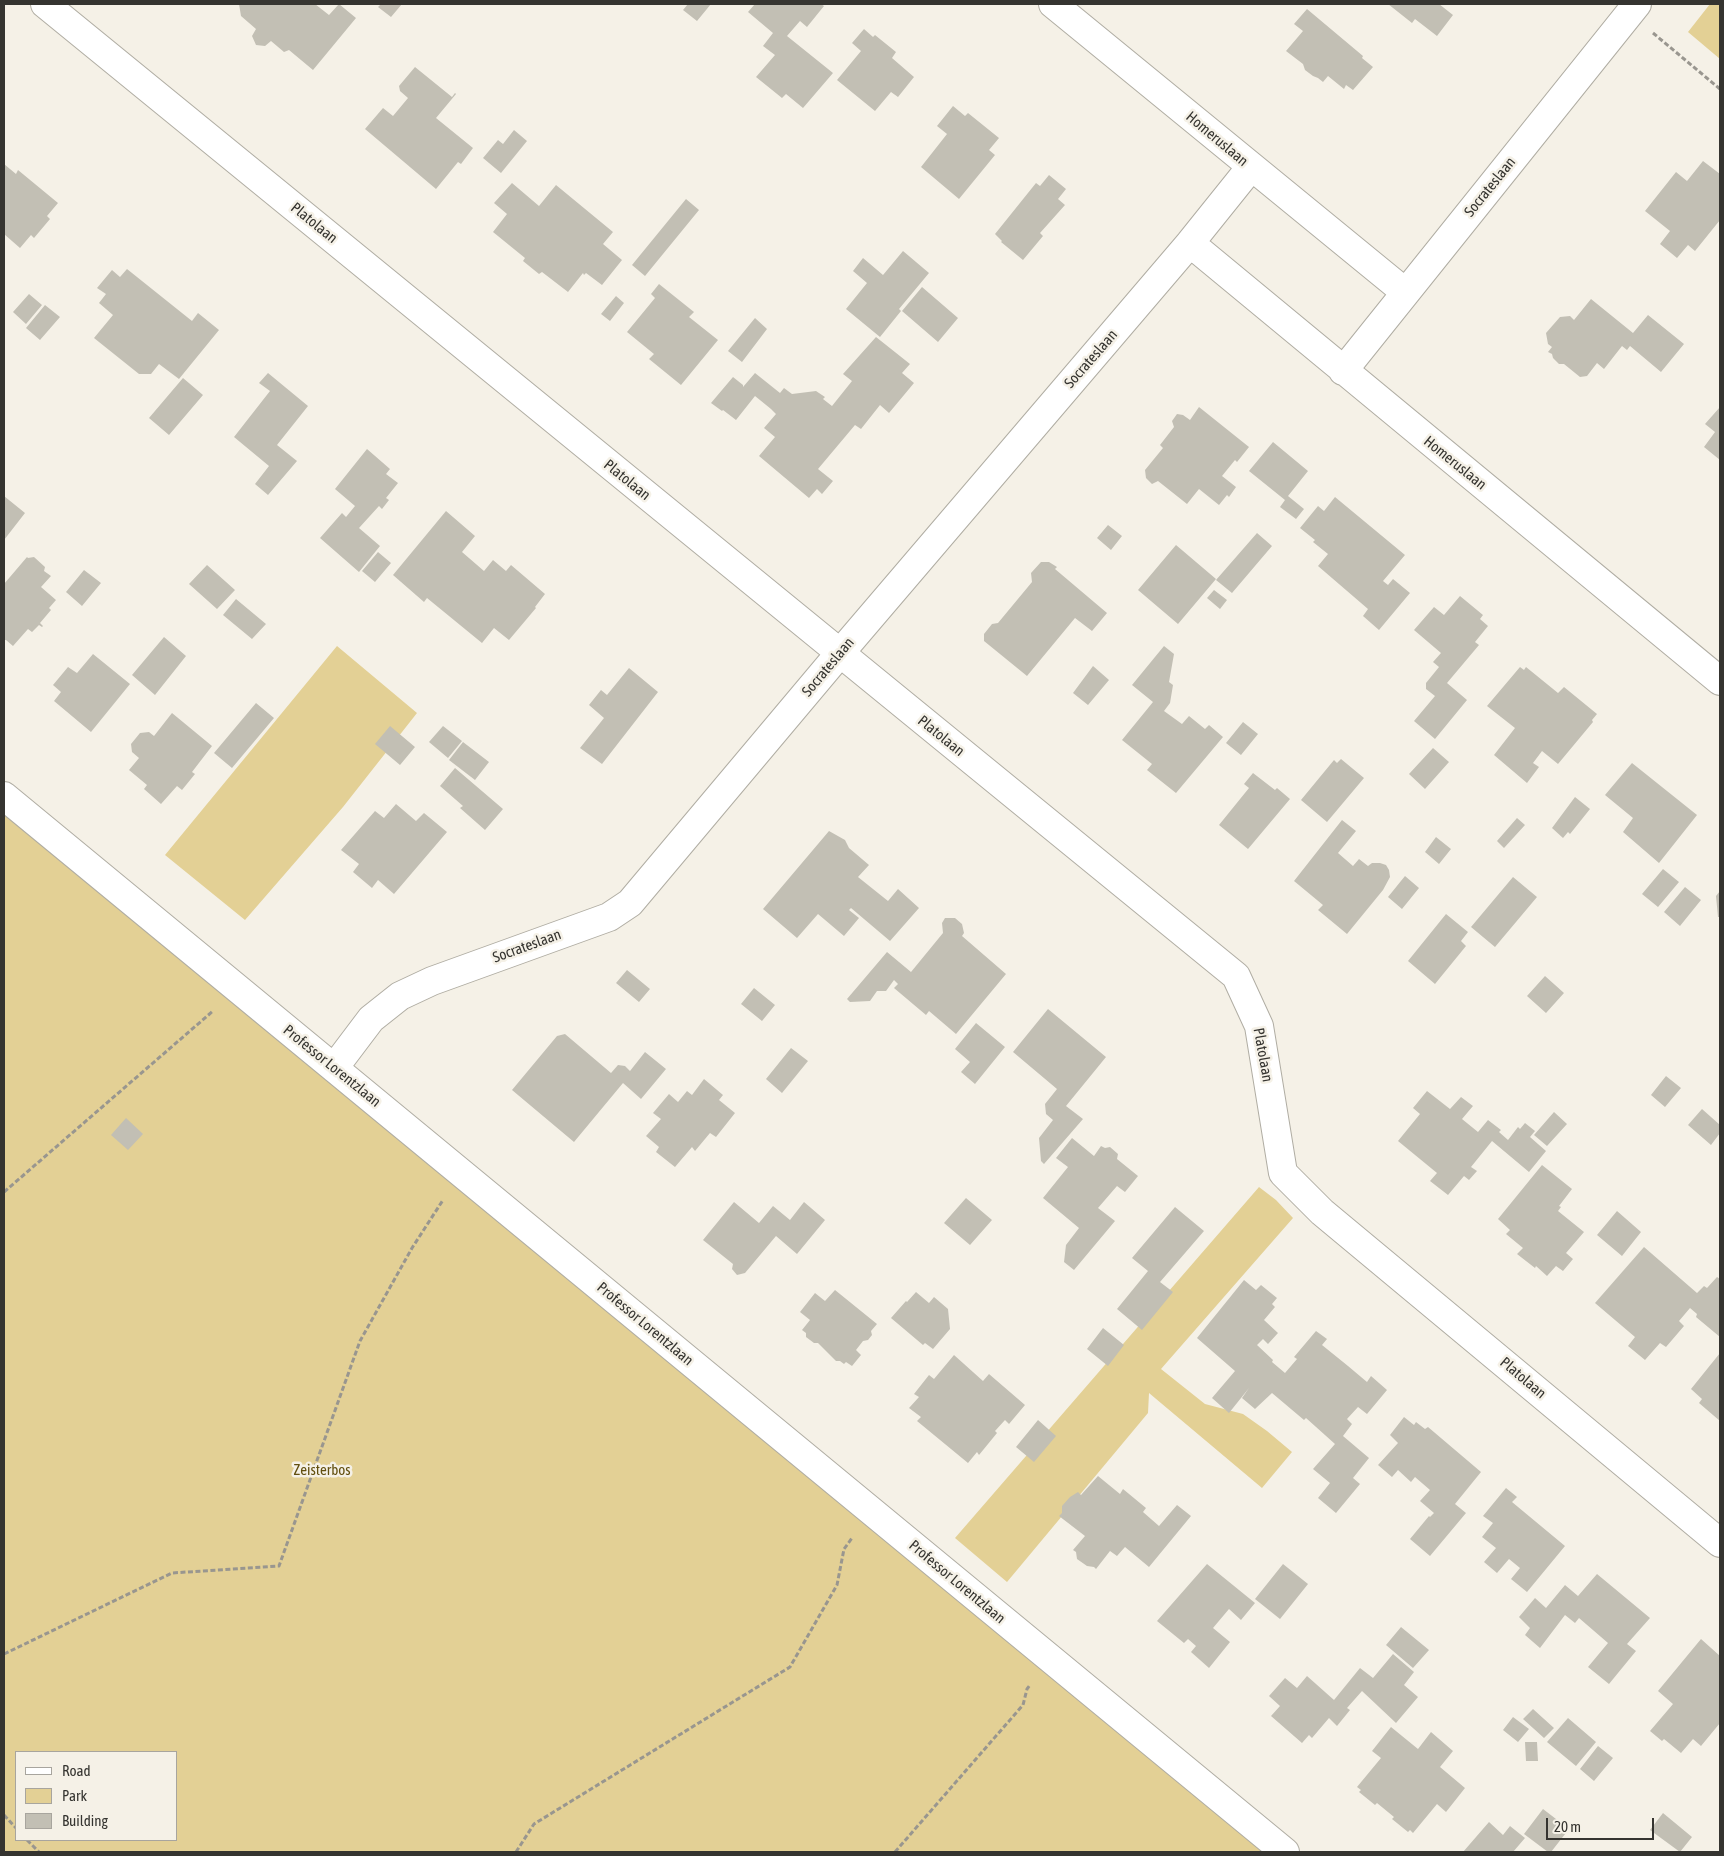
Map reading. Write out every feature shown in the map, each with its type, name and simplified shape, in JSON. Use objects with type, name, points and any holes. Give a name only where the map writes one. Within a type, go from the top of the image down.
[{"type":"street","name":"Platolaan","points":[[45,4],[1236,976],[1259,1026],[1283,1172],[1322,1212],[1720,1543]]},
{"type":"street","name":"Homeruslaan","points":[[1053,4],[1405,292]]},
{"type":"street","name":"Socrateslaan","points":[[1343,371],[1633,9]]},
{"type":"street","name":"Socrateslaan","points":[[334,1068],[371,1019],[400,996],[432,981],[609,917],[630,903],[840,653],[1190,243],[1251,167]]},
{"type":"street","name":"Homeruslaan","points":[[1190,243],[1720,681]]},
{"type":"street","name":"Professor Lorentzlaan","points":[[4,796],[1285,1852]]},
{"type":"path","points":[[1633,9],[1720,89]]},
{"type":"path","points":[[4,1192],[238,989]]},
{"type":"path","points":[[4,1654],[172,1573],[279,1566],[360,1341],[412,1248],[461,1172]]},
{"type":"path","points":[[516,1852],[534,1824],[790,1667],[837,1585],[844,1549],[874,1513]]},
{"type":"path","points":[[895,1852],[1024,1705],[1026,1689],[1050,1658]]},
{"type":"path","points":[[4,1815],[15,1827]]},
{"type":"path","points":[[28,1841],[39,1852]]},
{"type":"green space","points":[[1710,4],[1720,4],[1720,59],[1688,32]]},
{"type":"green space","points":[[337,646],[417,713],[343,807],[245,920],[165,855]]},
{"type":"green space","name":"Zeisterbos","points":[[4,797],[1275,1852],[4,1852]]},
{"type":"green space","points":[[1259,1187],[1276,1200],[1293,1218],[1161,1369],[1205,1404],[1243,1414],[1292,1452],[1262,1488],[1149,1393],[1148,1413],[1007,1582],[955,1538]]},
{"type":"building","points":[[239,4],[315,4],[329,15],[339,4],[356,18],[313,70],[289,50],[284,52],[271,41],[265,46],[256,45],[252,36],[256,29],[241,16]]},
{"type":"building","points":[[381,4],[402,4],[391,17],[378,7]]},
{"type":"building","points":[[688,4],[711,4],[697,21],[683,10]]},
{"type":"building","points":[[755,4],[821,4],[824,6],[807,27],[800,21],[787,36],[833,73],[803,108],[786,94],[782,98],[756,77],[775,55],[763,46],[773,33],[748,12]]},
{"type":"building","points":[[1388,4],[1439,4],[1453,15],[1437,36],[1415,19],[1412,23]]},
{"type":"building","points":[[1307,9],[1363,56],[1362,58],[1373,67],[1353,90],[1346,85],[1344,89],[1328,76],[1323,82],[1305,70],[1303,64],[1286,51],[1303,31],[1294,24]]},
{"type":"building","points":[[864,29],[873,37],[875,35],[896,52],[892,58],[914,77],[898,97],[891,92],[875,111],[837,80],[861,51],[852,43]]},
{"type":"building","points":[[415,67],[452,97],[456,94],[436,118],[473,148],[461,164],[458,162],[436,189],[365,129],[383,108],[393,116],[408,98],[400,91],[399,86]]},
{"type":"building","points":[[953,106],[965,116],[968,113],[999,138],[989,150],[995,155],[959,199],[921,167],[947,134],[937,126]]},
{"type":"building","points":[[514,130],[527,141],[501,173],[483,158],[498,140],[503,144]]},
{"type":"building","points":[[1703,161],[1720,174],[1720,220],[1695,251],[1688,245],[1677,258],[1660,244],[1670,231],[1645,211],[1676,172],[1687,181]]},
{"type":"building","points":[[4,164],[16,174],[18,170],[58,203],[47,216],[50,219],[34,238],[31,235],[20,248],[4,234]]},
{"type":"building","points":[[1049,175],[1066,189],[1058,199],[1065,205],[1040,233],[1043,236],[1023,260],[1001,242],[995,234],[1036,183],[1040,186]]},
{"type":"building","points":[[512,183],[539,206],[556,185],[613,232],[603,244],[622,260],[602,285],[586,273],[584,275],[583,273],[568,292],[542,272],[539,274],[523,261],[525,258],[493,232],[507,214],[494,203]]},
{"type":"building","points":[[686,199],[699,210],[645,276],[632,265]]},
{"type":"building","points":[[903,251],[929,273],[899,309],[901,311],[880,337],[846,309],[867,283],[853,271],[863,258],[883,275]]},
{"type":"building","points":[[127,269],[192,321],[198,313],[219,330],[179,379],[159,364],[151,374],[139,374],[94,338],[113,315],[99,303],[106,294],[97,288],[112,270],[120,277]]},
{"type":"building","points":[[659,284],[694,312],[689,317],[718,340],[681,385],[649,359],[654,354],[627,332],[655,298],[651,294]]},
{"type":"building","points":[[922,287],[958,318],[938,342],[902,311]]},
{"type":"building","points":[[29,294],[42,305],[26,324],[13,312]]},
{"type":"building","points":[[616,296],[624,303],[610,321],[601,314]]},
{"type":"building","points":[[1591,299],[1633,333],[1648,315],[1684,344],[1661,372],[1630,346],[1627,350],[1622,346],[1604,369],[1597,363],[1587,376],[1580,377],[1564,364],[1559,364],[1552,354],[1548,352],[1552,347],[1548,344],[1546,333],[1560,317],[1570,316],[1574,320]]},
{"type":"building","points":[[45,305],[60,317],[40,340],[26,328]]},
{"type":"building","points":[[755,318],[767,329],[742,362],[728,351]]},
{"type":"building","points":[[876,337],[910,364],[902,373],[914,383],[889,413],[880,405],[861,429],[855,425],[818,469],[833,481],[822,494],[817,489],[809,498],[759,456],[775,437],[764,428],[776,414],[771,409],[755,396],[736,420],[711,403],[733,377],[743,387],[755,373],[780,393],[784,388],[792,394],[816,391],[825,397],[823,399],[832,406],[852,381],[843,374]]},
{"type":"building","points":[[268,373],[308,406],[277,445],[297,461],[268,495],[255,484],[269,466],[234,437],[270,391],[259,383]]},
{"type":"building","points":[[183,378],[203,395],[169,435],[149,418]]},
{"type":"building","points":[[1199,407],[1249,447],[1222,476],[1236,487],[1229,497],[1227,495],[1219,505],[1199,489],[1187,504],[1158,481],[1152,484],[1146,478],[1145,470],[1163,448],[1160,445],[1174,427],[1172,421],[1177,414],[1183,415],[1190,420]]},
{"type":"building","points":[[1720,407],[1720,460],[1704,447],[1715,432],[1705,424]]},
{"type":"building","points":[[1273,442],[1308,471],[1288,496],[1304,509],[1296,519],[1280,507],[1285,500],[1249,471]]},
{"type":"building","points":[[367,449],[390,469],[386,474],[398,483],[386,498],[389,500],[382,509],[379,506],[359,528],[380,546],[359,572],[320,538],[342,513],[346,517],[355,506],[335,489]]},
{"type":"building","points":[[4,496],[25,513],[4,540]]},
{"type":"building","points":[[1335,497],[1405,555],[1383,581],[1388,585],[1393,579],[1410,593],[1379,630],[1363,616],[1368,609],[1318,566],[1328,554],[1300,528],[1318,506],[1324,511]]},
{"type":"building","points":[[446,511],[475,536],[462,552],[484,571],[493,560],[506,571],[511,565],[545,594],[536,608],[509,640],[494,628],[482,643],[427,598],[424,602],[393,575]]},
{"type":"building","points":[[1108,525],[1122,536],[1111,550],[1097,538]]},
{"type":"building","points":[[1257,533],[1272,546],[1232,593],[1216,580]]},
{"type":"building","points":[[1176,545],[1216,579],[1178,624],[1138,590]]},
{"type":"building","points":[[378,552],[391,563],[375,582],[362,571]]},
{"type":"building","points":[[27,557],[34,557],[45,567],[44,571],[51,576],[41,587],[56,600],[49,608],[51,610],[40,623],[43,626],[39,625],[32,632],[28,629],[13,646],[4,640],[4,584]]},
{"type":"building","points":[[1041,562],[1049,562],[1057,567],[1055,569],[1107,613],[1092,631],[1075,618],[1027,676],[984,641],[984,634],[992,624],[998,623],[1032,582],[1031,573]]},
{"type":"building","points":[[207,565],[235,590],[217,609],[189,584]]},
{"type":"building","points":[[84,570],[101,583],[82,606],[66,592]]},
{"type":"building","points":[[1214,590],[1227,600],[1220,609],[1207,598]]},
{"type":"building","points":[[1460,596],[1483,615],[1480,619],[1488,626],[1475,642],[1479,645],[1447,683],[1467,700],[1435,739],[1414,721],[1435,696],[1426,689],[1426,683],[1439,667],[1433,662],[1441,653],[1414,630],[1434,607],[1444,615]]},
{"type":"building","points":[[236,599],[266,624],[252,639],[223,615]]},
{"type":"building","points":[[164,637],[186,656],[155,695],[132,675]]},
{"type":"building","points":[[1164,646],[1174,654],[1169,682],[1173,685],[1170,703],[1164,711],[1182,724],[1189,716],[1205,729],[1209,725],[1223,737],[1176,793],[1147,770],[1152,764],[1122,740],[1153,702],[1132,685]]},
{"type":"building","points":[[93,654],[130,684],[91,732],[54,701],[61,692],[53,685],[68,667],[77,673]]},
{"type":"building","points":[[1093,666],[1109,680],[1088,705],[1073,693]]},
{"type":"building","points":[[1520,667],[1524,670],[1526,667],[1558,693],[1564,687],[1597,714],[1592,720],[1593,722],[1558,764],[1542,751],[1533,763],[1539,767],[1527,783],[1494,755],[1515,728],[1487,706]]},
{"type":"building","points":[[629,668],[658,692],[602,764],[580,748],[604,718],[589,705],[601,690],[607,695]]},
{"type":"building","points":[[256,703],[274,718],[232,768],[214,753]]},
{"type":"building","points":[[172,713],[212,746],[192,772],[195,774],[182,790],[177,786],[161,804],[144,789],[147,785],[129,770],[139,758],[132,752],[131,744],[140,733],[149,732],[154,736]]},
{"type":"building","points":[[1243,722],[1258,734],[1241,755],[1226,743]]},
{"type":"building","points":[[390,726],[415,747],[400,765],[375,744]]},
{"type":"building","points":[[443,726],[462,741],[448,758],[429,742]]},
{"type":"building","points":[[463,742],[489,762],[475,780],[449,760]]},
{"type":"building","points":[[1433,748],[1449,762],[1425,789],[1409,774]]},
{"type":"building","points":[[1341,759],[1364,778],[1327,822],[1301,800],[1334,760],[1337,763]]},
{"type":"building","points":[[1632,763],[1697,815],[1659,863],[1623,832],[1633,818],[1605,795]]},
{"type":"building","points":[[455,768],[503,809],[485,830],[460,808],[463,806],[440,786]]},
{"type":"building","points":[[1253,773],[1275,790],[1277,788],[1290,799],[1248,849],[1219,825],[1249,788],[1244,784]]},
{"type":"building","points":[[1575,797],[1590,809],[1570,834],[1568,832],[1563,838],[1552,828]]},
{"type":"building","points":[[396,804],[416,821],[424,813],[447,832],[394,894],[378,880],[372,888],[353,872],[359,864],[341,850],[375,811],[384,818]]},
{"type":"building","points":[[1517,818],[1525,825],[1504,848],[1497,841]]},
{"type":"building","points":[[1342,820],[1356,831],[1338,853],[1353,866],[1359,859],[1368,866],[1372,863],[1386,865],[1390,877],[1383,890],[1347,934],[1318,910],[1323,905],[1294,881]]},
{"type":"building","points":[[829,831],[845,840],[849,848],[869,865],[858,877],[888,901],[898,889],[919,908],[890,941],[851,908],[849,910],[859,918],[844,936],[818,914],[797,938],[763,909]]},
{"type":"building","points":[[1436,837],[1451,849],[1439,864],[1425,852]]},
{"type":"building","points":[[1663,869],[1679,882],[1658,907],[1642,894]]},
{"type":"building","points":[[1405,876],[1419,888],[1402,909],[1388,897]]},
{"type":"building","points":[[1513,877],[1537,897],[1495,947],[1471,927]]},
{"type":"building","points":[[1685,887],[1701,900],[1680,926],[1664,912]]},
{"type":"building","points":[[1720,891],[1720,917],[1718,917],[1716,896]]},
{"type":"building","points":[[1446,914],[1468,932],[1461,941],[1466,946],[1435,984],[1408,961]]},
{"type":"building","points":[[945,918],[955,918],[962,924],[964,933],[962,936],[1006,974],[956,1034],[929,1011],[926,1015],[894,988],[898,984],[894,980],[886,991],[877,991],[870,1001],[850,1002],[847,999],[887,952],[911,972],[943,933],[942,923]]},
{"type":"building","points":[[627,970],[650,989],[639,1002],[616,983]]},
{"type":"building","points":[[1545,976],[1564,993],[1546,1013],[1527,996]]},
{"type":"building","points":[[754,988],[775,1005],[762,1021],[741,1004]]},
{"type":"building","points":[[1048,1009],[1106,1057],[1066,1106],[1083,1119],[1044,1164],[1041,1161],[1039,1138],[1053,1120],[1046,1114],[1045,1104],[1057,1089],[1013,1052]]},
{"type":"building","points":[[976,1023],[1005,1047],[975,1084],[961,1072],[970,1062],[955,1049]]},
{"type":"building","points":[[565,1034],[611,1073],[618,1065],[625,1066],[630,1071],[645,1052],[666,1069],[641,1099],[623,1083],[574,1142],[512,1090],[557,1036]]},
{"type":"building","points":[[791,1048],[808,1061],[782,1093],[766,1079]]},
{"type":"building","points":[[1666,1076],[1681,1088],[1665,1107],[1651,1095]]},
{"type":"building","points":[[704,1079],[723,1095],[719,1100],[735,1113],[716,1137],[710,1133],[695,1151],[692,1147],[675,1167],[656,1152],[659,1147],[646,1136],[661,1119],[653,1113],[669,1094],[678,1102],[687,1091],[692,1095]]},
{"type":"building","points":[[1427,1091],[1450,1109],[1461,1097],[1473,1106],[1462,1119],[1478,1132],[1488,1120],[1501,1130],[1499,1132],[1508,1140],[1518,1127],[1520,1129],[1525,1123],[1535,1131],[1530,1137],[1546,1151],[1529,1172],[1492,1141],[1471,1167],[1477,1171],[1469,1180],[1464,1176],[1448,1195],[1430,1181],[1437,1173],[1398,1141],[1420,1114],[1413,1108]]},
{"type":"building","points":[[1702,1109],[1720,1125],[1720,1133],[1711,1145],[1688,1125]]},
{"type":"building","points":[[1554,1112],[1567,1124],[1547,1146],[1534,1135]]},
{"type":"building","points":[[126,1118],[143,1134],[128,1150],[111,1135]]},
{"type":"building","points":[[1072,1138],[1094,1156],[1101,1146],[1105,1148],[1110,1147],[1118,1154],[1117,1159],[1138,1176],[1125,1192],[1117,1186],[1098,1208],[1115,1221],[1074,1270],[1064,1262],[1066,1245],[1079,1228],[1043,1198],[1068,1167],[1056,1158]]},
{"type":"building","points":[[1542,1165],[1572,1189],[1559,1206],[1561,1207],[1558,1211],[1584,1232],[1566,1253],[1573,1259],[1563,1271],[1556,1266],[1547,1276],[1536,1266],[1535,1268],[1517,1254],[1523,1248],[1506,1234],[1510,1230],[1498,1219]]},
{"type":"building","points":[[966,1198],[992,1220],[970,1245],[944,1223]]},
{"type":"building","points":[[734,1202],[759,1223],[773,1206],[790,1220],[804,1202],[825,1220],[797,1254],[776,1236],[745,1273],[737,1275],[732,1269],[733,1264],[703,1240]]},
{"type":"building","points":[[1175,1207],[1204,1231],[1160,1282],[1173,1292],[1142,1330],[1117,1309],[1148,1271],[1132,1258]]},
{"type":"building","points":[[1617,1211],[1641,1232],[1622,1256],[1597,1235]]},
{"type":"building","points":[[1644,1247],[1697,1293],[1704,1286],[1707,1288],[1717,1277],[1720,1279],[1720,1337],[1696,1317],[1697,1314],[1690,1308],[1679,1321],[1684,1326],[1666,1347],[1660,1343],[1645,1360],[1628,1346],[1635,1337],[1595,1303]]},
{"type":"building","points":[[1244,1280],[1256,1290],[1261,1285],[1277,1298],[1272,1304],[1275,1307],[1264,1320],[1278,1333],[1268,1344],[1263,1339],[1257,1345],[1285,1373],[1297,1359],[1294,1357],[1316,1331],[1327,1339],[1322,1345],[1367,1382],[1371,1376],[1387,1390],[1367,1414],[1358,1407],[1347,1419],[1352,1424],[1343,1436],[1369,1458],[1353,1478],[1360,1484],[1336,1513],[1318,1498],[1330,1483],[1313,1469],[1335,1444],[1306,1418],[1304,1420],[1272,1393],[1255,1409],[1242,1398],[1249,1388],[1229,1413],[1212,1398],[1235,1371],[1197,1338]]},
{"type":"building","points":[[835,1290],[877,1324],[871,1331],[872,1335],[868,1340],[863,1341],[856,1350],[861,1355],[852,1366],[846,1362],[844,1364],[836,1361],[818,1343],[814,1343],[806,1337],[806,1333],[802,1330],[810,1320],[800,1312],[815,1293],[825,1301]]},
{"type":"building","points":[[916,1292],[929,1303],[934,1297],[948,1309],[950,1329],[933,1349],[925,1343],[923,1345],[891,1318]]},
{"type":"building","points":[[1103,1328],[1124,1345],[1108,1366],[1087,1349]]},
{"type":"building","points":[[1720,1353],[1720,1421],[1699,1403],[1702,1399],[1691,1389]]},
{"type":"building","points":[[954,1355],[983,1381],[989,1374],[1025,1405],[1009,1424],[1005,1420],[979,1455],[977,1452],[968,1463],[917,1421],[921,1417],[909,1408],[919,1397],[914,1394],[929,1375],[934,1379]]},
{"type":"building","points":[[1404,1417],[1414,1425],[1416,1422],[1425,1429],[1428,1427],[1481,1472],[1455,1504],[1466,1513],[1430,1556],[1410,1539],[1429,1516],[1434,1513],[1420,1501],[1430,1490],[1415,1477],[1411,1482],[1398,1470],[1392,1477],[1378,1465],[1398,1443],[1390,1435]]},
{"type":"building","points":[[1038,1420],[1056,1436],[1034,1462],[1016,1447]]},
{"type":"building","points":[[1098,1476],[1120,1494],[1123,1489],[1146,1508],[1143,1512],[1159,1526],[1177,1505],[1191,1516],[1149,1567],[1125,1547],[1117,1556],[1110,1551],[1096,1569],[1087,1566],[1077,1559],[1076,1552],[1073,1550],[1085,1536],[1059,1516],[1062,1513],[1062,1506],[1070,1497],[1078,1492],[1081,1495]]},
{"type":"building","points":[[1506,1488],[1517,1497],[1512,1502],[1565,1546],[1527,1592],[1511,1579],[1520,1568],[1509,1559],[1497,1573],[1484,1562],[1496,1548],[1482,1537],[1493,1523],[1483,1516]]},
{"type":"building","points":[[1207,1564],[1255,1603],[1241,1620],[1229,1609],[1213,1628],[1230,1642],[1209,1668],[1191,1652],[1196,1646],[1188,1639],[1184,1643],[1157,1621]]},
{"type":"building","points":[[1283,1564],[1308,1584],[1280,1619],[1255,1599]]},
{"type":"building","points":[[1597,1574],[1650,1618],[1627,1644],[1636,1651],[1609,1684],[1588,1667],[1608,1643],[1579,1618],[1575,1623],[1565,1615],[1540,1648],[1525,1635],[1530,1628],[1519,1617],[1535,1598],[1546,1608],[1565,1585],[1578,1596]]},
{"type":"building","points":[[1401,1627],[1429,1650],[1413,1668],[1386,1645]]},
{"type":"building","points":[[1701,1639],[1720,1656],[1720,1723],[1701,1746],[1693,1739],[1681,1753],[1664,1739],[1662,1741],[1650,1731],[1673,1704],[1658,1691]]},
{"type":"building","points":[[1393,1654],[1414,1672],[1404,1685],[1418,1697],[1396,1723],[1362,1691],[1347,1708],[1350,1710],[1337,1726],[1329,1718],[1312,1738],[1309,1735],[1302,1743],[1271,1716],[1280,1706],[1269,1696],[1285,1678],[1297,1688],[1307,1676],[1334,1700],[1360,1668],[1373,1678]]},
{"type":"building","points":[[1533,1709],[1554,1728],[1544,1738],[1523,1719]]},
{"type":"building","points":[[1513,1717],[1529,1729],[1518,1742],[1503,1730]]},
{"type":"building","points":[[1568,1718],[1596,1742],[1576,1766],[1547,1742]]},
{"type":"building","points":[[1391,1727],[1418,1749],[1431,1732],[1453,1751],[1440,1767],[1465,1788],[1446,1812],[1437,1804],[1413,1833],[1410,1830],[1408,1832],[1377,1803],[1375,1805],[1359,1792],[1361,1790],[1357,1787],[1381,1758],[1372,1751]]},
{"type":"building","points":[[1525,1742],[1537,1742],[1538,1761],[1526,1761]]},
{"type":"building","points":[[1598,1746],[1613,1758],[1594,1781],[1580,1769]]},
{"type":"building","points":[[1543,1809],[1569,1829],[1551,1852],[1548,1852],[1524,1834]]},
{"type":"building","points":[[1663,1813],[1692,1837],[1680,1852],[1650,1830]]},
{"type":"building","points":[[1489,1822],[1503,1835],[1510,1826],[1525,1838],[1513,1852],[1463,1852]]}]
